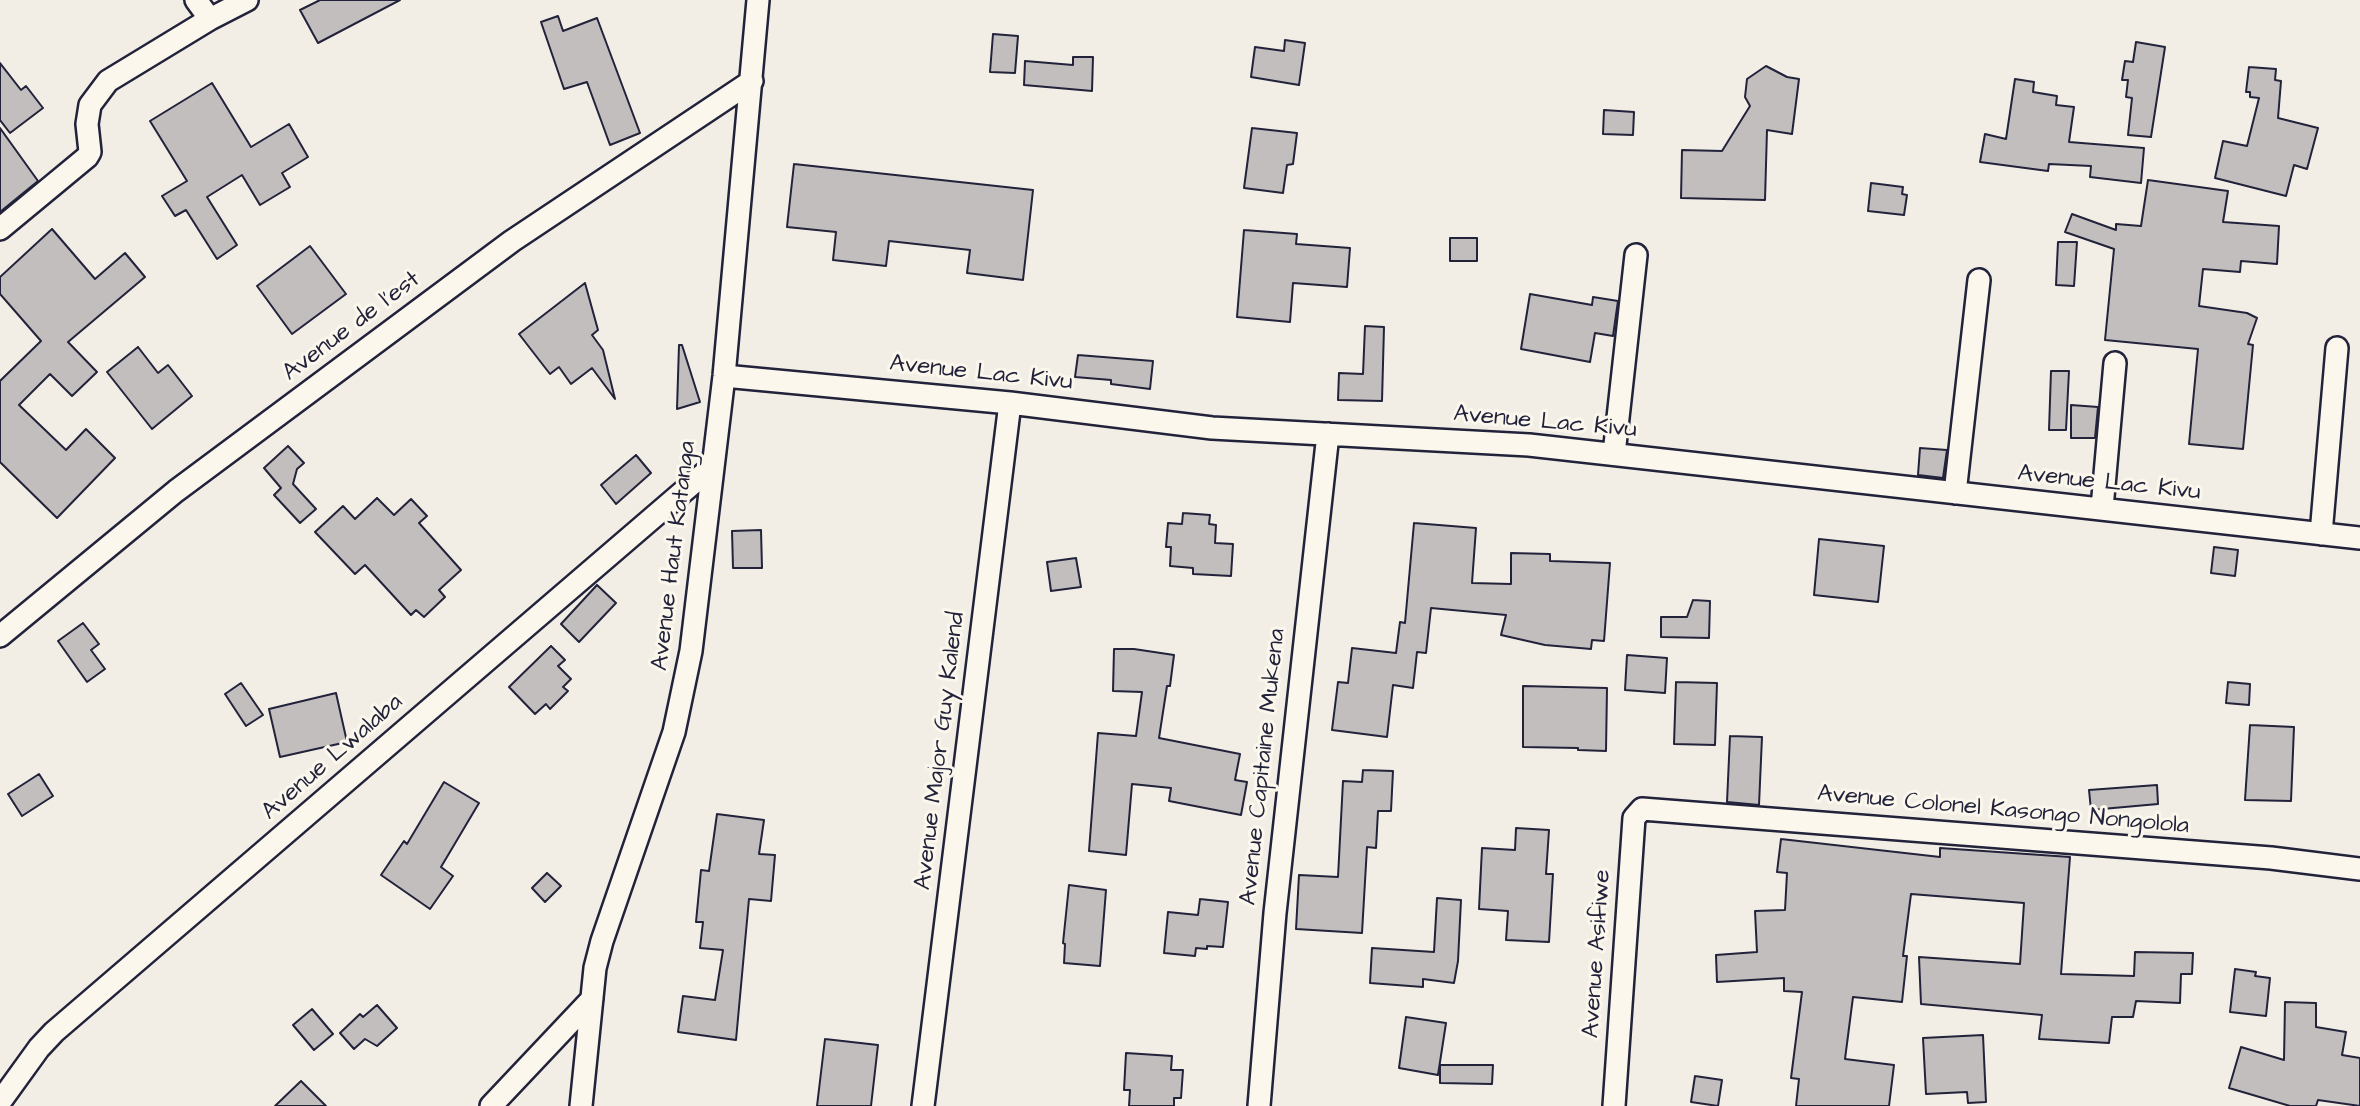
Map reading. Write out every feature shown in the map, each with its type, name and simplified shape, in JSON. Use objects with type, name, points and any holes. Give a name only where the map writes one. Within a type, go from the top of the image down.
[{"type":"street","points":[[196,0],[210,19]]},
{"type":"street","points":[[0,229],[87,158],[90,152],[90,105],[108,81],[210,19],[247,0]]},
{"type":"street","name":"Avenue Haut Katanga","points":[[581,1106],[592,999],[602,941],[674,732],[691,651],[724,376],[758,0]]},
{"type":"street","name":"Avenue de l'est","points":[[0,636],[176,491],[512,241],[752,81]]},
{"type":"street","points":[[1614,454],[1636,255]]},
{"type":"street","points":[[1955,493],[1979,280]]},
{"type":"street","points":[[2321,534],[2337,348]]},
{"type":"street","points":[[2102,508],[2115,363]]},
{"type":"street","name":"Avenue Lac Kivu","points":[[724,376],[1010,402],[1212,428],[1529,445],[2360,538]]},
{"type":"street","name":"Avenue Major Guy Kalend","points":[[923,1106],[1010,402]]},
{"type":"street","name":"Avenue Capitaine Mukena","points":[[1259,1106],[1275,913],[1328,434]]},
{"type":"street","name":"Avenue Lwalaba","points":[[0,1102],[32,1056],[54,1032],[713,466]]},
{"type":"street","name":"Avenue Colonel Kasongo Nongolola","points":[[1642,809],[2257,857],[2360,869]]},
{"type":"street","name":"Avenue Asifiwe","points":[[1614,1106],[1634,818],[1642,809]]},
{"type":"street","points":[[491,1106],[592,999]]},
{"type":"building","points":[[320,0],[400,0],[318,43],[300,10]]},
{"type":"building","points":[[558,16],[563,31],[597,18],[640,133],[610,145],[587,82],[564,89],[541,22]]},
{"type":"building","points":[[993,34],[1018,36],[1015,73],[990,72]]},
{"type":"building","points":[[1285,40],[1305,43],[1299,85],[1251,77],[1255,47],[1284,51]]},
{"type":"building","points":[[2136,42],[2165,47],[2151,137],[2128,135],[2132,98],[2126,97],[2128,80],[2122,80],[2125,61],[2133,62]]},
{"type":"building","points":[[1073,57],[1093,57],[1092,91],[1024,85],[1025,61],[1073,65]]},
{"type":"building","points":[[0,63],[21,90],[26,86],[43,108],[10,133],[0,120]]},
{"type":"building","points":[[1766,66],[1787,77],[1799,79],[1792,134],[1767,130],[1765,200],[1681,198],[1682,150],[1722,151],[1750,106],[1745,97],[1747,79]]},
{"type":"building","points":[[2249,67],[2276,69],[2275,80],[2281,81],[2278,118],[2318,128],[2307,169],[2294,165],[2286,196],[2215,178],[2223,141],[2247,146],[2259,98],[2250,97],[2250,92],[2246,92]]},
{"type":"building","points":[[2015,79],[2034,82],[2033,92],[2057,96],[2056,105],[2074,107],[2069,142],[2144,148],[2141,183],[2090,177],[2091,166],[2049,164],[2048,171],[1980,162],[1985,134],[2006,139]]},
{"type":"building","points":[[212,83],[251,147],[289,124],[308,157],[282,173],[290,187],[260,205],[242,175],[207,197],[237,245],[217,259],[186,210],[175,216],[162,196],[187,181],[150,121]]},
{"type":"building","points":[[1604,110],[1634,112],[1633,135],[1603,134]]},
{"type":"building","points":[[0,128],[38,181],[0,212]]},
{"type":"building","points":[[1252,128],[1297,133],[1293,164],[1287,165],[1283,193],[1244,188]]},
{"type":"building","points":[[794,164],[1033,190],[1023,280],[967,273],[970,250],[889,241],[886,266],[833,260],[836,232],[787,227]]},
{"type":"building","points":[[2148,180],[2228,191],[2223,222],[2279,226],[2277,264],[2241,261],[2240,272],[2203,269],[2199,306],[2247,313],[2257,318],[2248,344],[2253,345],[2243,449],[2189,444],[2198,349],[2105,340],[2114,249],[2065,232],[2072,214],[2116,230],[2116,224],[2141,226]]},
{"type":"building","points":[[1871,183],[1903,187],[1902,194],[1907,195],[1904,215],[1868,211]]},
{"type":"building","points":[[52,229],[95,279],[125,253],[145,277],[68,342],[97,372],[72,396],[50,374],[19,405],[66,450],[86,429],[115,458],[57,518],[0,462],[0,381],[41,341],[0,294],[0,277]]},
{"type":"building","points":[[1244,230],[1297,234],[1296,244],[1350,248],[1347,287],[1293,283],[1290,322],[1237,317]]},
{"type":"building","points":[[1450,238],[1477,238],[1477,261],[1450,261]]},
{"type":"building","points":[[2058,242],[2077,242],[2074,286],[2056,285]]},
{"type":"building","points":[[310,246],[346,294],[292,334],[257,286]]},
{"type":"building","points":[[585,283],[598,330],[592,335],[603,350],[615,399],[592,368],[571,384],[559,367],[550,374],[519,334]]},
{"type":"building","points":[[1530,294],[1592,305],[1593,297],[1618,301],[1613,336],[1595,333],[1590,362],[1521,349]]},
{"type":"building","points":[[1365,326],[1384,327],[1382,401],[1338,400],[1339,373],[1363,374]]},
{"type":"building","points":[[679,345],[682,345],[700,402],[677,409]]},
{"type":"building","points":[[138,347],[158,373],[168,365],[192,396],[152,429],[107,372]]},
{"type":"building","points":[[1078,355],[1153,361],[1150,389],[1111,384],[1111,380],[1075,377]]},
{"type":"building","points":[[2051,371],[2069,371],[2066,430],[2049,430]]},
{"type":"building","points":[[2071,405],[2098,407],[2095,438],[2071,438]]},
{"type":"building","points":[[288,446],[304,463],[297,469],[293,484],[316,509],[300,523],[274,495],[281,488],[264,468]]},
{"type":"building","points":[[1920,448],[1947,450],[1943,478],[1918,475]]},
{"type":"building","points":[[636,455],[651,473],[616,504],[601,485]]},
{"type":"building","points":[[377,498],[394,515],[411,499],[427,516],[419,523],[461,570],[439,590],[445,597],[424,617],[416,610],[411,615],[365,565],[355,574],[315,532],[343,506],[355,519]]},
{"type":"building","points":[[1183,513],[1210,515],[1209,524],[1216,525],[1215,543],[1233,544],[1231,576],[1193,574],[1193,568],[1170,566],[1171,547],[1166,547],[1168,523],[1182,524]]},
{"type":"building","points":[[1414,523],[1476,528],[1472,583],[1511,584],[1511,553],[1550,554],[1550,561],[1610,563],[1604,641],[1592,640],[1591,649],[1545,645],[1501,635],[1506,615],[1431,608],[1426,653],[1417,652],[1413,688],[1393,685],[1387,737],[1332,730],[1338,682],[1348,683],[1352,648],[1396,653],[1400,622],[1405,623]]},
{"type":"building","points":[[761,530],[762,568],[733,568],[732,531]]},
{"type":"building","points":[[1819,539],[1884,546],[1878,602],[1814,595]]},
{"type":"building","points":[[2214,547],[2238,550],[2235,576],[2211,573]]},
{"type":"building","points":[[1076,558],[1081,587],[1051,591],[1047,562]]},
{"type":"building","points":[[597,585],[616,603],[579,642],[561,624]]},
{"type":"building","points":[[1693,600],[1710,601],[1709,638],[1661,637],[1661,617],[1687,617]]},
{"type":"building","points":[[83,623],[99,644],[91,650],[105,669],[87,682],[58,641]]},
{"type":"building","points":[[551,646],[565,660],[558,666],[571,679],[563,687],[568,691],[550,709],[546,704],[535,714],[509,687]]},
{"type":"building","points":[[1114,649],[1174,655],[1159,738],[1240,754],[1235,780],[1247,782],[1241,815],[1169,801],[1171,788],[1132,784],[1126,855],[1089,851],[1098,733],[1136,736],[1142,692],[1113,691]]},
{"type":"building","points":[[1627,655],[1667,658],[1665,693],[1625,690]]},
{"type":"building","points":[[1676,682],[1717,683],[1715,745],[1674,744]]},
{"type":"building","points":[[2228,682],[2250,684],[2249,705],[2226,703]]},
{"type":"building","points":[[241,683],[263,715],[246,726],[225,694]]},
{"type":"building","points":[[1523,686],[1607,688],[1606,751],[1523,747]]},
{"type":"building","points":[[336,693],[347,742],[280,757],[269,709]]},
{"type":"building","points":[[2250,725],[2294,727],[2291,801],[2245,800]]},
{"type":"building","points":[[1730,736],[1762,737],[1759,805],[1727,802]]},
{"type":"building","points":[[1363,770],[1393,771],[1391,811],[1378,811],[1376,848],[1367,847],[1362,933],[1296,929],[1299,875],[1338,877],[1343,781],[1362,782]]},
{"type":"building","points":[[39,774],[53,796],[22,816],[8,794]]},
{"type":"building","points":[[444,782],[479,803],[441,867],[453,876],[430,909],[381,875],[404,841],[407,844]]},
{"type":"building","points":[[2157,785],[2158,804],[2091,810],[2089,790]]},
{"type":"building","points":[[717,814],[764,820],[759,854],[775,855],[771,901],[749,899],[736,1040],[678,1032],[683,996],[715,1000],[723,950],[700,948],[703,922],[696,922],[701,870],[709,871]]},
{"type":"building","points":[[1516,828],[1549,830],[1546,874],[1553,874],[1549,942],[1506,940],[1508,911],[1479,909],[1482,848],[1515,850]]},
{"type":"building","points":[[1781,839],[1940,857],[1940,848],[2070,857],[2061,974],[2134,976],[2135,952],[2193,953],[2192,974],[2181,974],[2180,1003],[2136,1001],[2133,1017],[2112,1017],[2109,1043],[2039,1039],[2042,1015],[1921,1004],[1919,957],[2020,964],[2024,903],[1911,894],[1903,956],[1907,956],[1902,1002],[1853,997],[1845,1059],[1894,1065],[1889,1106],[1796,1106],[1799,1079],[1791,1078],[1802,992],[1784,991],[1784,978],[1717,982],[1716,955],[1757,952],[1755,911],[1785,910],[1787,873],[1777,872]]},
{"type":"building","points":[[547,873],[561,886],[545,902],[532,888]]},
{"type":"building","points":[[1069,885],[1106,890],[1100,966],[1064,963],[1063,943]]},
{"type":"building","points":[[1437,898],[1461,900],[1458,961],[1454,983],[1423,979],[1423,987],[1370,983],[1372,948],[1434,952]]},
{"type":"building","points":[[1200,899],[1228,902],[1223,947],[1196,948],[1195,956],[1164,953],[1168,912],[1198,915]]},
{"type":"building","points":[[2235,969],[2256,972],[2255,976],[2270,978],[2266,1016],[2230,1012]]},
{"type":"building","points":[[2285,1002],[2316,1003],[2316,1027],[2346,1032],[2342,1055],[2360,1058],[2360,1106],[2318,1100],[2316,1106],[2290,1106],[2229,1088],[2241,1047],[2284,1060]]},
{"type":"building","points":[[377,1005],[397,1028],[377,1046],[365,1039],[354,1049],[340,1033],[360,1014],[363,1017]]},
{"type":"building","points":[[312,1009],[333,1034],[314,1050],[293,1025]]},
{"type":"building","points":[[1406,1017],[1446,1023],[1438,1075],[1399,1068]]},
{"type":"building","points":[[1983,1035],[1986,1102],[1968,1103],[1967,1092],[1926,1094],[1923,1038]]},
{"type":"building","points":[[825,1039],[878,1045],[871,1106],[817,1106]]},
{"type":"building","points":[[1126,1053],[1172,1056],[1171,1070],[1183,1070],[1181,1098],[1174,1098],[1174,1106],[1129,1106],[1130,1090],[1124,1090]]},
{"type":"building","points":[[1440,1065],[1493,1065],[1492,1084],[1440,1083]]},
{"type":"building","points":[[1695,1076],[1722,1080],[1718,1106],[1691,1102]]},
{"type":"building","points":[[301,1081],[326,1106],[275,1106]]}]
